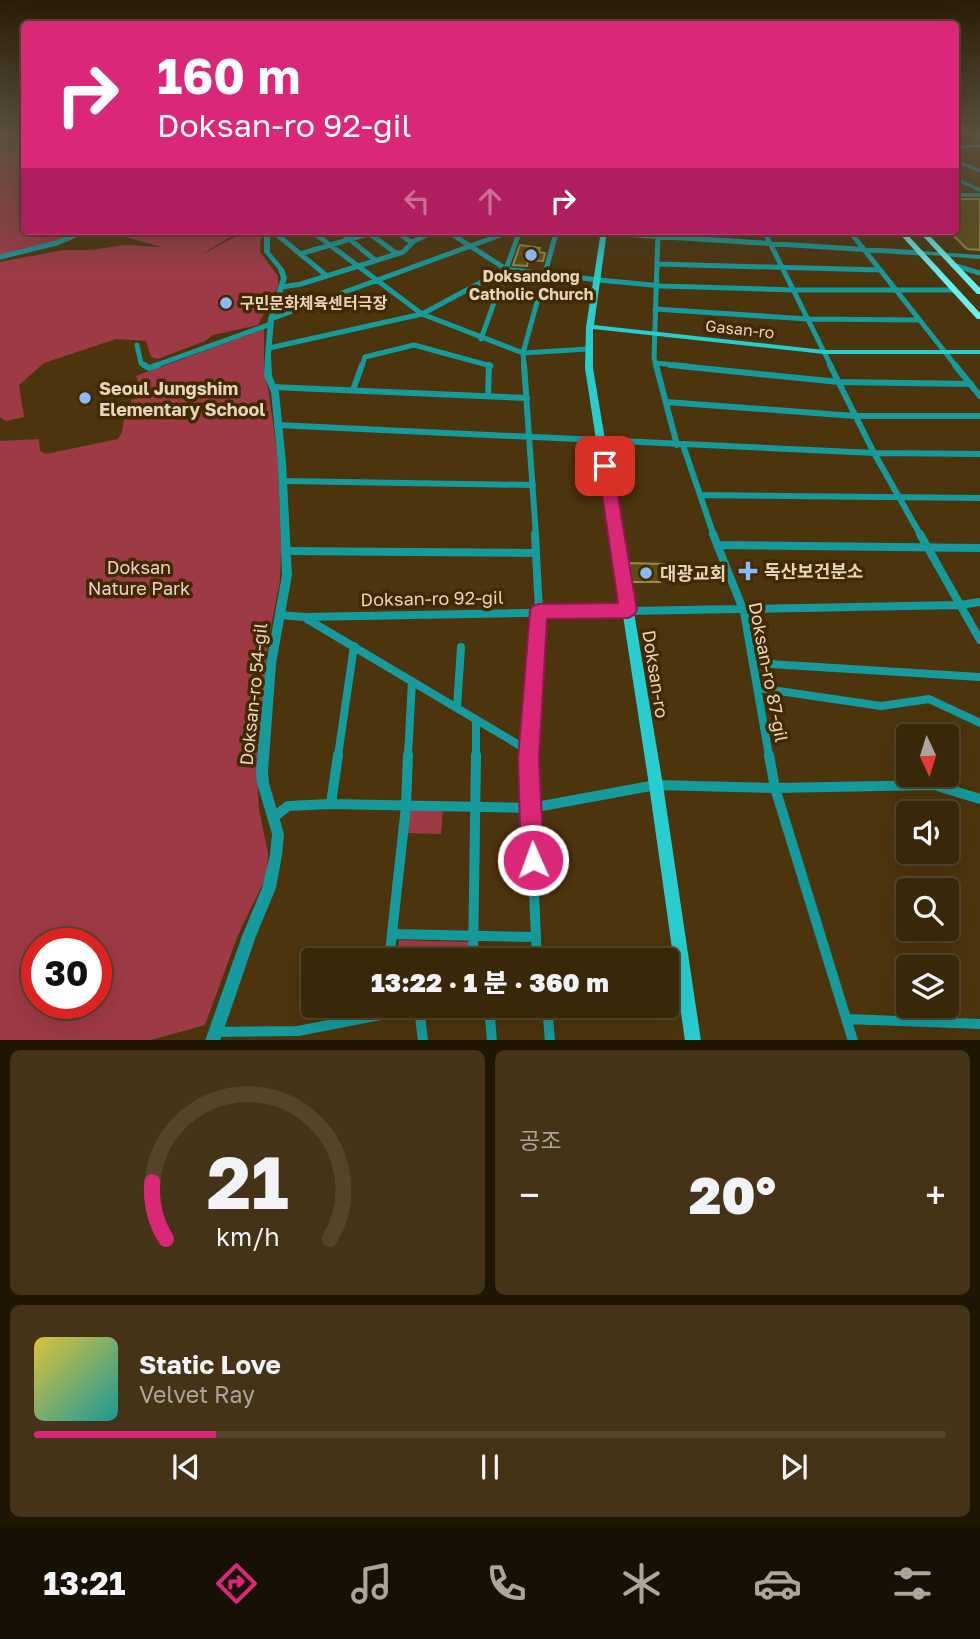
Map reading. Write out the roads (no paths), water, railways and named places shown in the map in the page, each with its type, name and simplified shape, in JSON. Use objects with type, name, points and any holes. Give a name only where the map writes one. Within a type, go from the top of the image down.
[{"type":"main road","name":"Doksan-ro","points":[[604,235],[588,349],[693,1040]]},
{"type":"main road","points":[[904,235],[980,317]]},
{"type":"main road","points":[[925,235],[980,292]]},
{"type":"main road","name":"Gasan-ro","points":[[590,327],[824,352],[980,352]]},
{"type":"street","points":[[960,182],[980,193]]},
{"type":"street","points":[[959,195],[980,193]]},
{"type":"street","points":[[0,257],[46,246],[76,235]]},
{"type":"street","points":[[269,235],[267,252],[284,273],[282,286],[327,276],[396,254],[406,250],[424,235]]},
{"type":"street","points":[[274,235],[327,276]]},
{"type":"street","points":[[316,235],[422,314],[481,339],[523,353],[588,349]]},
{"type":"street","points":[[344,235],[375,260]]},
{"type":"street","points":[[300,254],[361,235]]},
{"type":"street","points":[[372,235],[396,254]]},
{"type":"street","points":[[401,235],[412,243]]},
{"type":"street","points":[[453,235],[506,269],[599,280],[793,290],[955,290]]},
{"type":"street","points":[[137,345],[141,363],[149,368],[502,235]]},
{"type":"street","points":[[481,339],[519,235]]},
{"type":"street","points":[[536,948],[529,751],[539,611],[531,438],[523,353],[556,235]]},
{"type":"street","points":[[658,235],[655,363],[839,382],[971,384]]},
{"type":"street","points":[[669,235],[980,257]]},
{"type":"street","points":[[766,235],[874,453],[980,640]]},
{"type":"street","points":[[852,235],[980,396]]},
{"type":"street","points":[[657,264],[880,270]]},
{"type":"street","points":[[954,265],[980,272]]},
{"type":"street","points":[[269,348],[422,314],[506,269]]},
{"type":"street","name":"Doksan-ro 54-gil","points":[[213,1036],[248,936],[269,888],[278,834],[262,772],[271,664],[287,584],[283,481],[272,387],[268,376],[271,322],[282,286]]},
{"type":"street","points":[[655,309],[808,319],[920,320]]},
{"type":"street","points":[[354,390],[365,357],[414,345],[491,365],[488,396]]},
{"type":"street","name":"Doksan-ro 87-gil","points":[[655,363],[680,445],[743,608],[775,788],[853,1040]]},
{"type":"street","points":[[272,387],[527,398]]},
{"type":"street","points":[[666,402],[855,415],[980,416]]},
{"type":"street","points":[[277,425],[601,442],[874,453],[980,454]]},
{"type":"street","points":[[283,481],[533,485]]},
{"type":"street","points":[[700,495],[980,498]]},
{"type":"street","points":[[717,545],[980,548]]},
{"type":"street","points":[[286,551],[536,553]]},
{"type":"street","name":"Doksan-ro 92-gil","points":[[279,615],[305,617],[980,602]]},
{"type":"street","points":[[305,617],[529,751]]},
{"type":"street","points":[[331,804],[354,646]]},
{"type":"street","points":[[457,708],[461,647]]},
{"type":"street","points":[[754,663],[980,677]]},
{"type":"street","points":[[390,948],[406,806],[412,681]]},
{"type":"street","points":[[759,688],[881,706],[929,699],[980,723]]},
{"type":"street","points":[[473,948],[477,720]]},
{"type":"street","points":[[274,817],[288,806],[331,804],[531,808],[656,785],[775,788],[934,785],[980,799]]},
{"type":"street","points":[[392,934],[535,937]]},
{"type":"street","points":[[679,999],[687,999]]},
{"type":"street","points":[[213,1036],[298,1036],[360,1018]]},
{"type":"street","points":[[423,1018],[423,1040]]},
{"type":"street","points":[[490,1018],[492,1040]]},
{"type":"street","points":[[548,1018],[550,1040]]},
{"type":"street","points":[[846,1019],[980,1024]]},
{"type":"place","name":"Doksandong Catholic Church","points":[[531,255]]},
{"type":"place","name":"구민문화체육센터극장","points":[[226,303]]},
{"type":"place","name":"Seoul Jungshim Elementary School","points":[[85,398]]},
{"type":"place","name":"독산보건분소","points":[[748,571]]},
{"type":"place","name":"대광교회","points":[[646,573]]},
{"type":"park label","name":"Doksan Nature Park","points":[[139,577]]}]
